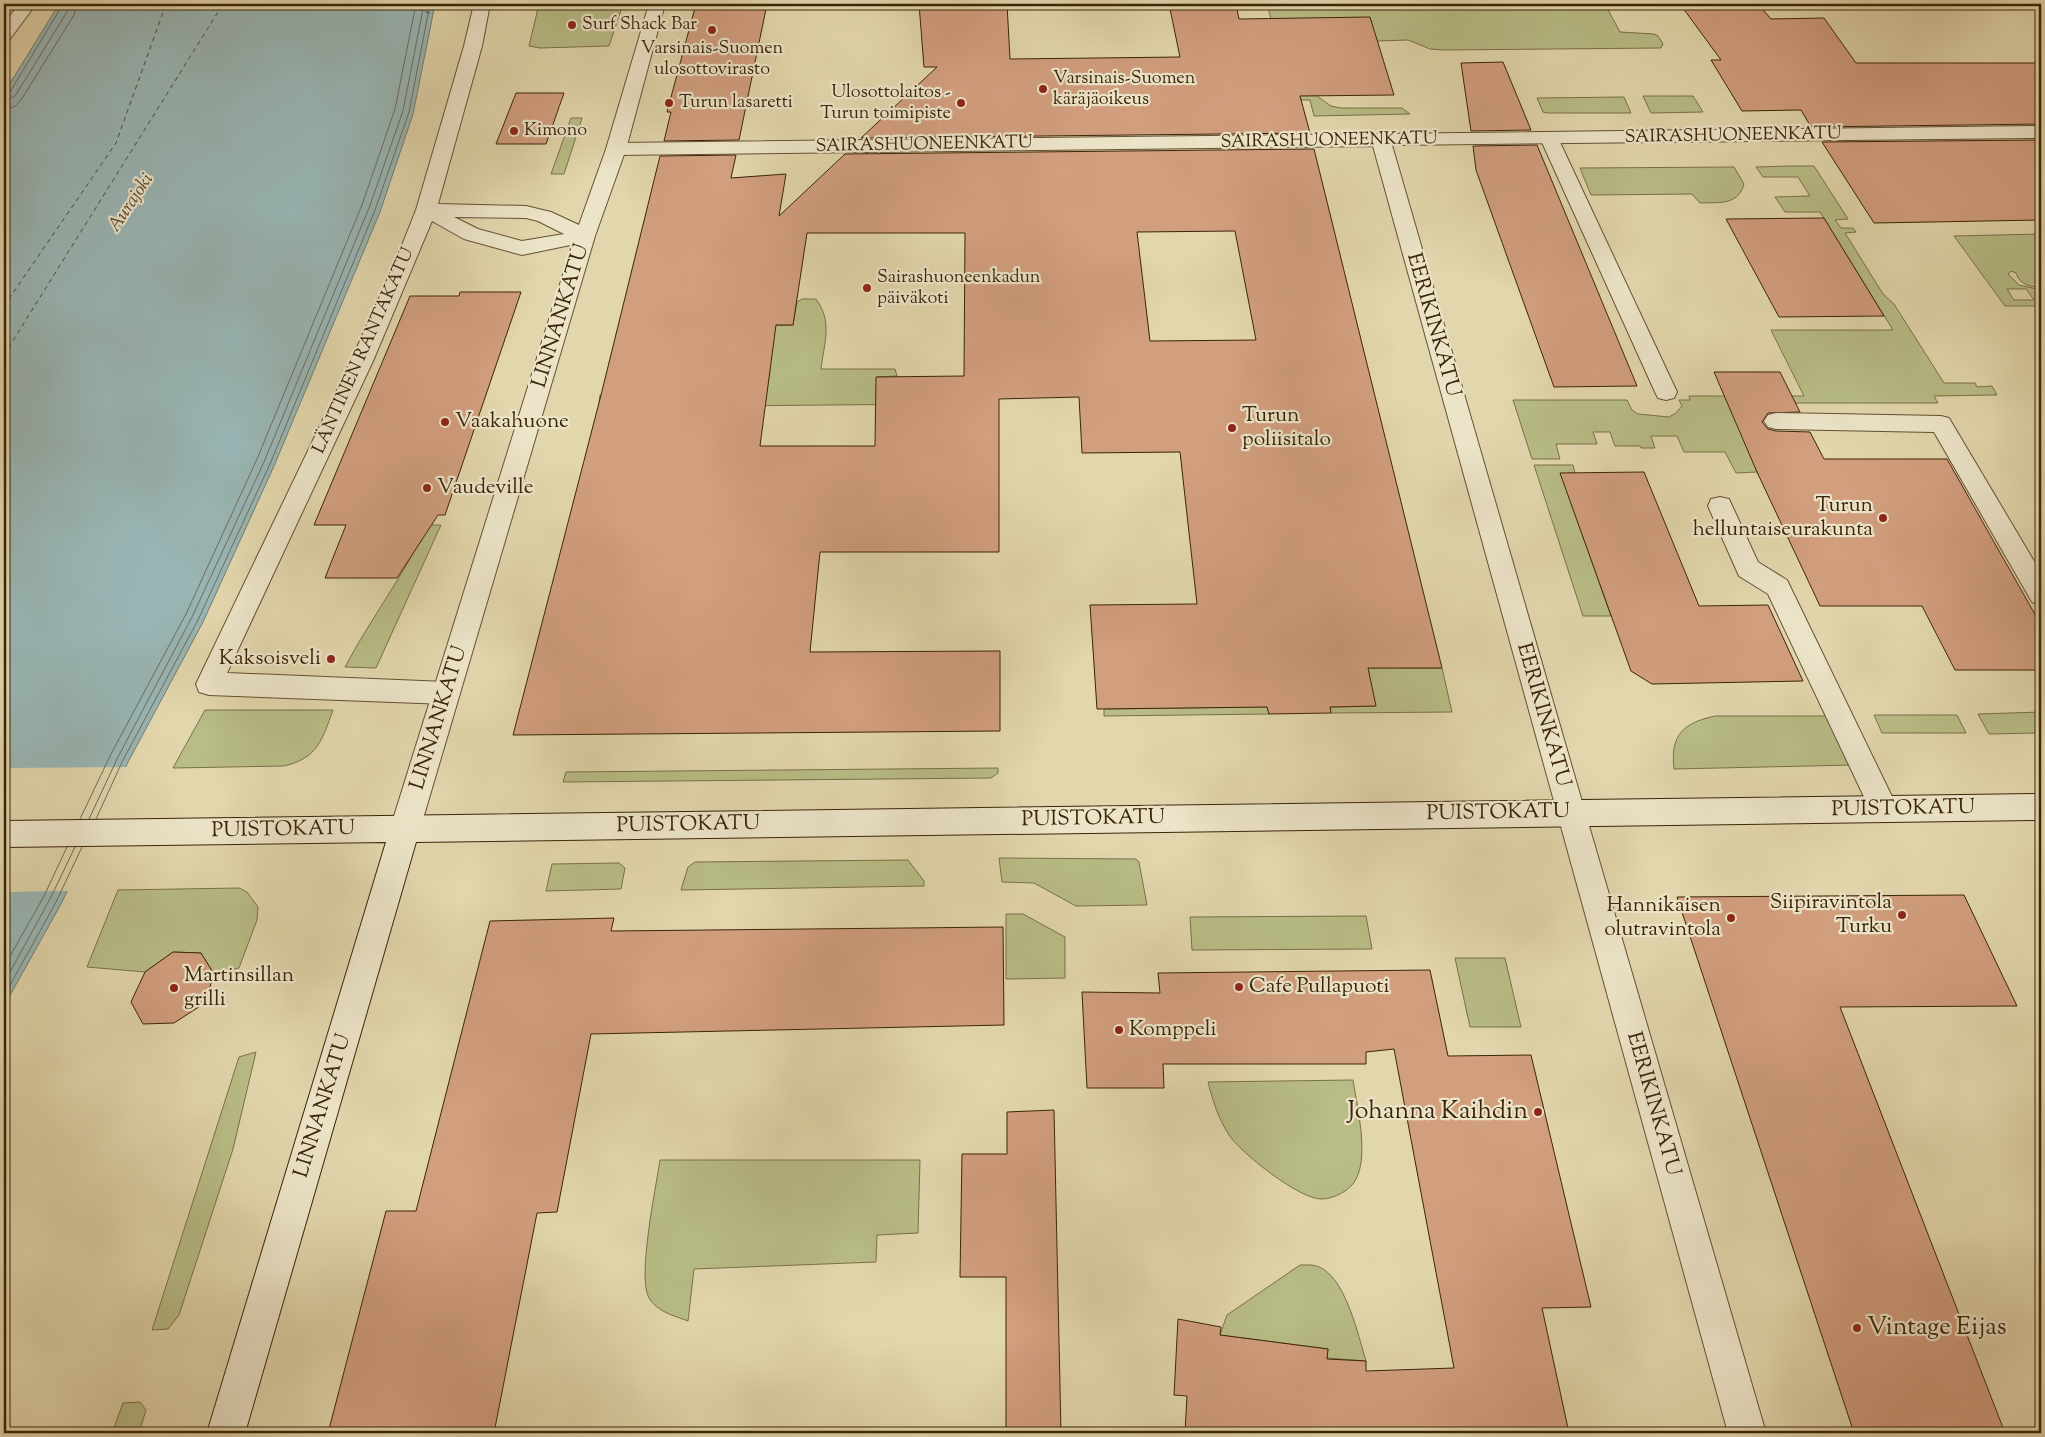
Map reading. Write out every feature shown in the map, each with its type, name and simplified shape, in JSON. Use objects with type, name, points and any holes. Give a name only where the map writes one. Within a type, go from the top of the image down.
[{"type":"street","points":[[4,35],[28,4]]},
{"type":"street","name":"LÄNTINEN RANTAKATU","points":[[446,693],[209,684],[362,361],[426,210],[473,46],[482,4]]},
{"type":"street","name":"LINNANKATU","points":[[226,1433],[446,693],[585,236],[616,149],[657,4]]},
{"type":"street","name":"SAIRASHUONEENKATU","points":[[616,149],[2041,132]]},
{"type":"street","points":[[1549,138],[1666,392]]},
{"type":"street","name":"EERIKINKATU","points":[[1381,140],[1746,1433]]},
{"type":"street","points":[[426,210],[472,234],[522,248],[585,236]]},
{"type":"street","points":[[426,210],[526,212],[544,216],[585,236]]},
{"type":"street","points":[[1776,420],[1941,424],[2041,595]]},
{"type":"street","points":[[1720,506],[1748,569],[1778,587],[1884,809]]},
{"type":"street","name":"PUISTOKATU","points":[[4,834],[2041,807]]},
{"type":"green space","points":[[539,4],[623,4],[609,46],[540,48],[529,46]]},
{"type":"green space","points":[[1267,4],[1630,4],[1632,7],[1607,8],[1620,32],[1654,34],[1658,36],[1663,44],[1661,48],[1444,50],[1430,49],[1408,40],[1377,41],[1317,96],[1331,106],[1341,108],[1402,108],[1410,114],[1314,116],[1310,100],[1292,100]]},
{"type":"green space","points":[[1643,96],[1693,96],[1703,112],[1651,113]]},
{"type":"green space","points":[[1624,97],[1631,113],[1547,113],[1543,112],[1537,98]]},
{"type":"green space","points":[[571,118],[582,118],[564,174],[551,174]]},
{"type":"green space","points":[[1814,166],[1848,219],[1835,220],[1841,228],[1853,228],[1856,232],[1845,233],[1883,294],[1894,304],[1944,383],[1975,383],[1977,387],[1992,386],[1997,395],[1934,396],[1938,403],[1734,403],[1757,472],[1736,473],[1725,452],[1684,452],[1677,436],[1651,436],[1655,448],[1641,448],[1640,446],[1615,446],[1610,432],[1593,432],[1597,444],[1556,444],[1560,459],[1532,459],[1513,400],[1627,400],[1632,410],[1638,414],[1669,417],[1682,406],[1679,400],[1690,400],[1689,396],[1804,396],[1771,330],[1893,330],[1820,212],[1785,212],[1775,197],[1810,196],[1798,177],[1763,177],[1756,167]]},
{"type":"green space","points":[[1734,167],[1744,184],[1737,196],[1727,201],[1700,203],[1692,194],[1591,195],[1580,168]]},
{"type":"green space","points":[[2041,234],[2041,288],[2029,286],[2020,280],[2016,273],[2011,271],[2008,274],[2019,285],[2041,290],[2041,306],[2005,306],[1954,236]],"holes":[[[2007,289],[2026,289],[2034,300],[2014,300]]]},
{"type":"green space","points":[[802,299],[816,299],[824,316],[826,333],[821,369],[895,369],[897,376],[877,377],[876,394],[934,404],[620,407],[599,403],[600,395],[646,395],[674,328],[793,325],[797,302]]},
{"type":"green space","points":[[1534,465],[1573,465],[1575,473],[1561,474],[1611,616],[1583,616]]},
{"type":"green space","points":[[428,525],[441,525],[376,668],[345,667],[409,561]]},
{"type":"green space","points":[[1368,668],[1442,668],[1452,712],[1331,713],[1330,707],[1375,706]]},
{"type":"green space","points":[[1267,707],[1269,714],[1104,716],[1104,709]]},
{"type":"green space","points":[[205,710],[333,710],[322,739],[312,753],[295,763],[284,766],[173,768]]},
{"type":"green space","points":[[2041,712],[2041,733],[1989,734],[1978,714]]},
{"type":"green space","points":[[1874,715],[1957,715],[1966,733],[1882,733]]},
{"type":"green space","points":[[1715,716],[1830,716],[1854,765],[1674,769],[1674,747],[1681,732],[1695,722]]},
{"type":"green space","points":[[998,768],[998,773],[991,778],[563,782],[566,772]]},
{"type":"green space","points":[[999,858],[1136,859],[1139,862],[1147,905],[1076,906],[1034,883],[1002,882]]},
{"type":"green space","points":[[908,860],[924,881],[924,886],[681,890],[688,867],[695,862]]},
{"type":"green space","points":[[619,863],[625,868],[621,889],[546,891],[552,864]]},
{"type":"green space","points":[[239,888],[247,892],[258,907],[257,920],[239,968],[214,974],[201,953],[173,952],[145,972],[87,967],[118,890]]},
{"type":"green space","points":[[1006,914],[1023,914],[1065,937],[1065,978],[1006,979]]},
{"type":"green space","points":[[1366,916],[1372,949],[1192,950],[1190,917]]},
{"type":"green space","points":[[1455,958],[1505,958],[1521,1027],[1470,1027]]},
{"type":"green space","points":[[256,1052],[233,1149],[179,1315],[168,1329],[152,1330],[239,1057]]},
{"type":"green space","points":[[1353,1080],[1361,1130],[1362,1157],[1360,1169],[1354,1183],[1350,1187],[1342,1193],[1322,1199],[1300,1192],[1286,1184],[1258,1163],[1236,1143],[1225,1129],[1219,1116],[1208,1082]]},
{"type":"green space","points":[[660,1160],[920,1160],[918,1233],[877,1235],[876,1262],[694,1269],[688,1321],[667,1313],[652,1303],[646,1287],[646,1253]]},
{"type":"green space","points":[[1300,1265],[1320,1267],[1339,1286],[1355,1324],[1366,1361],[1327,1358],[1328,1349],[1220,1335],[1227,1315]]},
{"type":"green space","points":[[140,1402],[146,1410],[139,1433],[112,1433],[123,1403]]},
{"type":"water","name":"Aurajoki","points":[[59,4],[435,4],[413,114],[380,212],[274,466],[203,622],[128,762],[61,904],[4,1006],[4,93]]},
{"type":"pier","points":[[128,767],[70,891],[4,892],[4,768]]},
{"type":"building","points":[[696,4],[767,4],[739,140],[664,141],[671,112],[667,112]]},
{"type":"building","points":[[919,4],[1007,4],[1010,59],[1180,57],[1169,4],[1236,4],[1239,19],[1370,17],[1394,95],[1300,96],[1310,133],[861,138],[937,67],[924,67]]},
{"type":"building","points":[[1680,4],[1758,4],[1771,19],[1824,18],[1856,63],[2041,63],[2041,124],[1811,127],[1801,110],[1742,111],[1711,60],[1721,60]]},
{"type":"building","points":[[1503,62],[1531,130],[1471,131],[1461,63]]},
{"type":"building","points":[[516,93],[564,93],[546,144],[496,144]]},
{"type":"building","points":[[2041,140],[2041,220],[1874,223],[1822,142]]},
{"type":"building","points":[[1537,145],[1637,386],[1554,387],[1476,170],[1473,146]]},
{"type":"building","points":[[1314,149],[1442,668],[1368,668],[1376,706],[1330,707],[1331,713],[1269,714],[1267,707],[1097,709],[1090,605],[1197,604],[1180,452],[1082,453],[1079,397],[999,399],[999,552],[820,552],[810,652],[1000,651],[1000,731],[513,735],[601,395],[660,156],[736,155],[731,178],[786,174],[779,216],[845,154]],"holes":[[[1235,231],[1256,340],[1150,341],[1137,232]],[[807,233],[965,233],[964,376],[876,377],[875,446],[760,446],[776,325],[793,325]]]},
{"type":"building","points":[[1824,218],[1884,316],[1779,317],[1726,219]]},
{"type":"building","points":[[460,292],[521,292],[445,515],[438,515],[397,578],[325,578],[346,525],[314,525],[410,296],[459,296]]},
{"type":"building","points":[[1714,372],[1780,372],[1800,412],[1768,413],[1762,422],[1768,429],[1776,431],[1810,432],[1824,459],[1947,459],[2041,625],[2041,670],[1955,670],[1922,606],[1820,606],[1757,472]]},
{"type":"building","points":[[1644,472],[1699,606],[1768,605],[1803,681],[1652,684],[1631,671],[1560,473]]},
{"type":"building","points":[[1964,895],[2017,1006],[1840,1007],[2005,1433],[1854,1433],[1677,897]]},
{"type":"building","points":[[614,918],[611,931],[1003,927],[1004,1025],[591,1034],[557,1212],[537,1213],[494,1433],[328,1433],[386,1211],[416,1211],[490,921]]},
{"type":"building","name":"Martinsillan grilli","points":[[173,952],[201,953],[214,974],[205,1003],[174,1023],[143,1024],[131,1002],[145,972]]},
{"type":"building","points":[[1430,970],[1448,1056],[1531,1055],[1591,1307],[1542,1308],[1569,1433],[1185,1433],[1187,1396],[1174,1395],[1178,1319],[1221,1327],[1220,1335],[1328,1349],[1327,1359],[1366,1361],[1366,1371],[1454,1368],[1394,1049],[1366,1052],[1366,1064],[1163,1064],[1164,1088],[1087,1088],[1082,992],[1160,993],[1158,973]]},
{"type":"building","points":[[1054,1110],[1061,1433],[1006,1433],[1006,1277],[960,1277],[962,1154],[1007,1154],[1007,1112]]},
{"type":"ferry route","points":[[4,306],[116,143],[166,4]]},
{"type":"ferry route","points":[[4,355],[223,4]]},
{"type":"ferry route","points":[[401,4],[433,14]]},
{"type":"place","name":"Surf Shack Bar","points":[[572,25]]},
{"type":"place","name":"Varsinais-Suomen ulosottovirasto","points":[[712,30]]},
{"type":"place","name":"Varsinais-Suomen käräjäoikeus","points":[[1043,89]]},
{"type":"place","name":"Turun lasaretti","points":[[669,103]]},
{"type":"place","name":"Ulosottolaitos - Turun toimipiste","points":[[961,103]]},
{"type":"place","name":"Kimono","points":[[514,131]]},
{"type":"place","name":"Sairashuoneenkadun päiväkoti","points":[[867,288]]},
{"type":"place","name":"Vaakahuone","points":[[445,422]]},
{"type":"place","name":"Turun poliisitalo","points":[[1232,428]]},
{"type":"place","name":"Vaudeville","points":[[427,488]]},
{"type":"place","name":"Turun helluntaiseurakunta","points":[[1883,518]]},
{"type":"place","name":"Kaksoisveli","points":[[331,659]]},
{"type":"place","name":"Siipiravintola Turku","points":[[1902,915]]},
{"type":"place","name":"Hannikaisen olutravintola","points":[[1731,918]]},
{"type":"place","name":"Cafe Pullapuoti","points":[[1239,987]]},
{"type":"place","name":"Martinsillan grilli","points":[[174,988]]},
{"type":"place","name":"Komppeli","points":[[1119,1030]]},
{"type":"place","name":"Johanna Kaihdin","points":[[1538,1112]]},
{"type":"place","name":"Vintage Eijas","points":[[1857,1328]]}]
